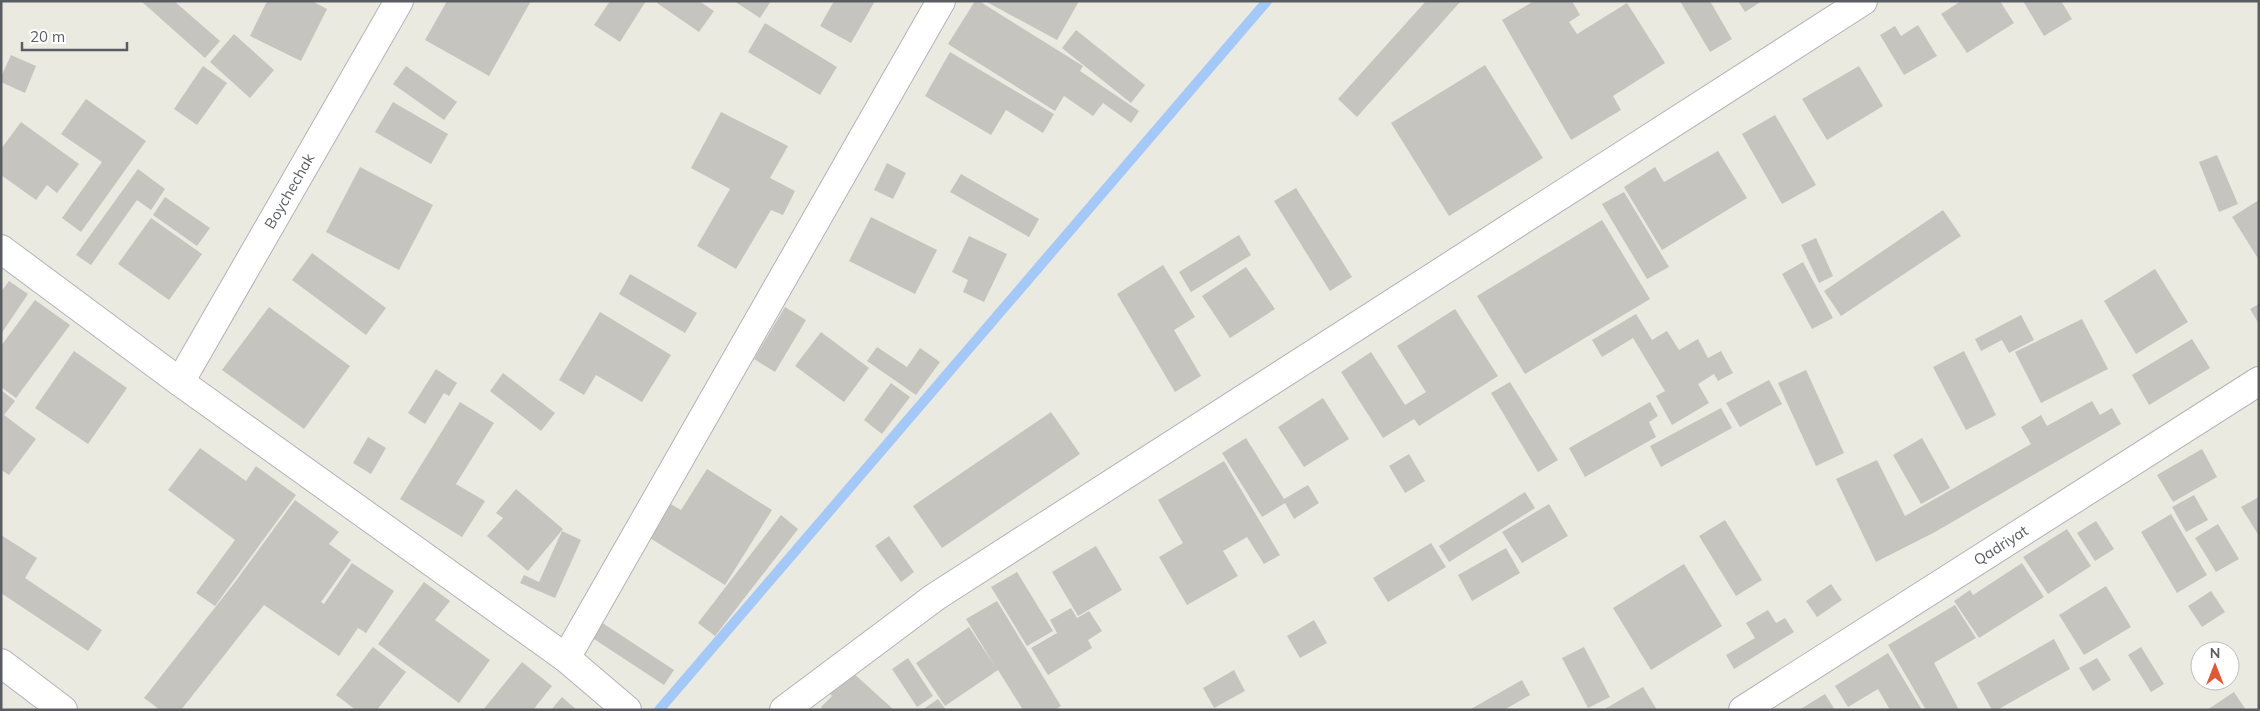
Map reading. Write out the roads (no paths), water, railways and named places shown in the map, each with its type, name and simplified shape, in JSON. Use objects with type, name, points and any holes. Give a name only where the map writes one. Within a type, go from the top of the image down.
[{"type":"street","name":"Boychechak","points":[[180,382],[399,1]]},
{"type":"street","points":[[566,658],[941,1]]},
{"type":"street","points":[[784,710],[935,597],[1863,1]]},
{"type":"street","points":[[1,249],[180,382],[566,658],[627,710]]},
{"type":"street","name":"Qadriyat","points":[[1743,710],[2259,381]]},
{"type":"street","points":[[1,663],[63,710]]},
{"type":"waterway","points":[[659,710],[1267,1]]}]
